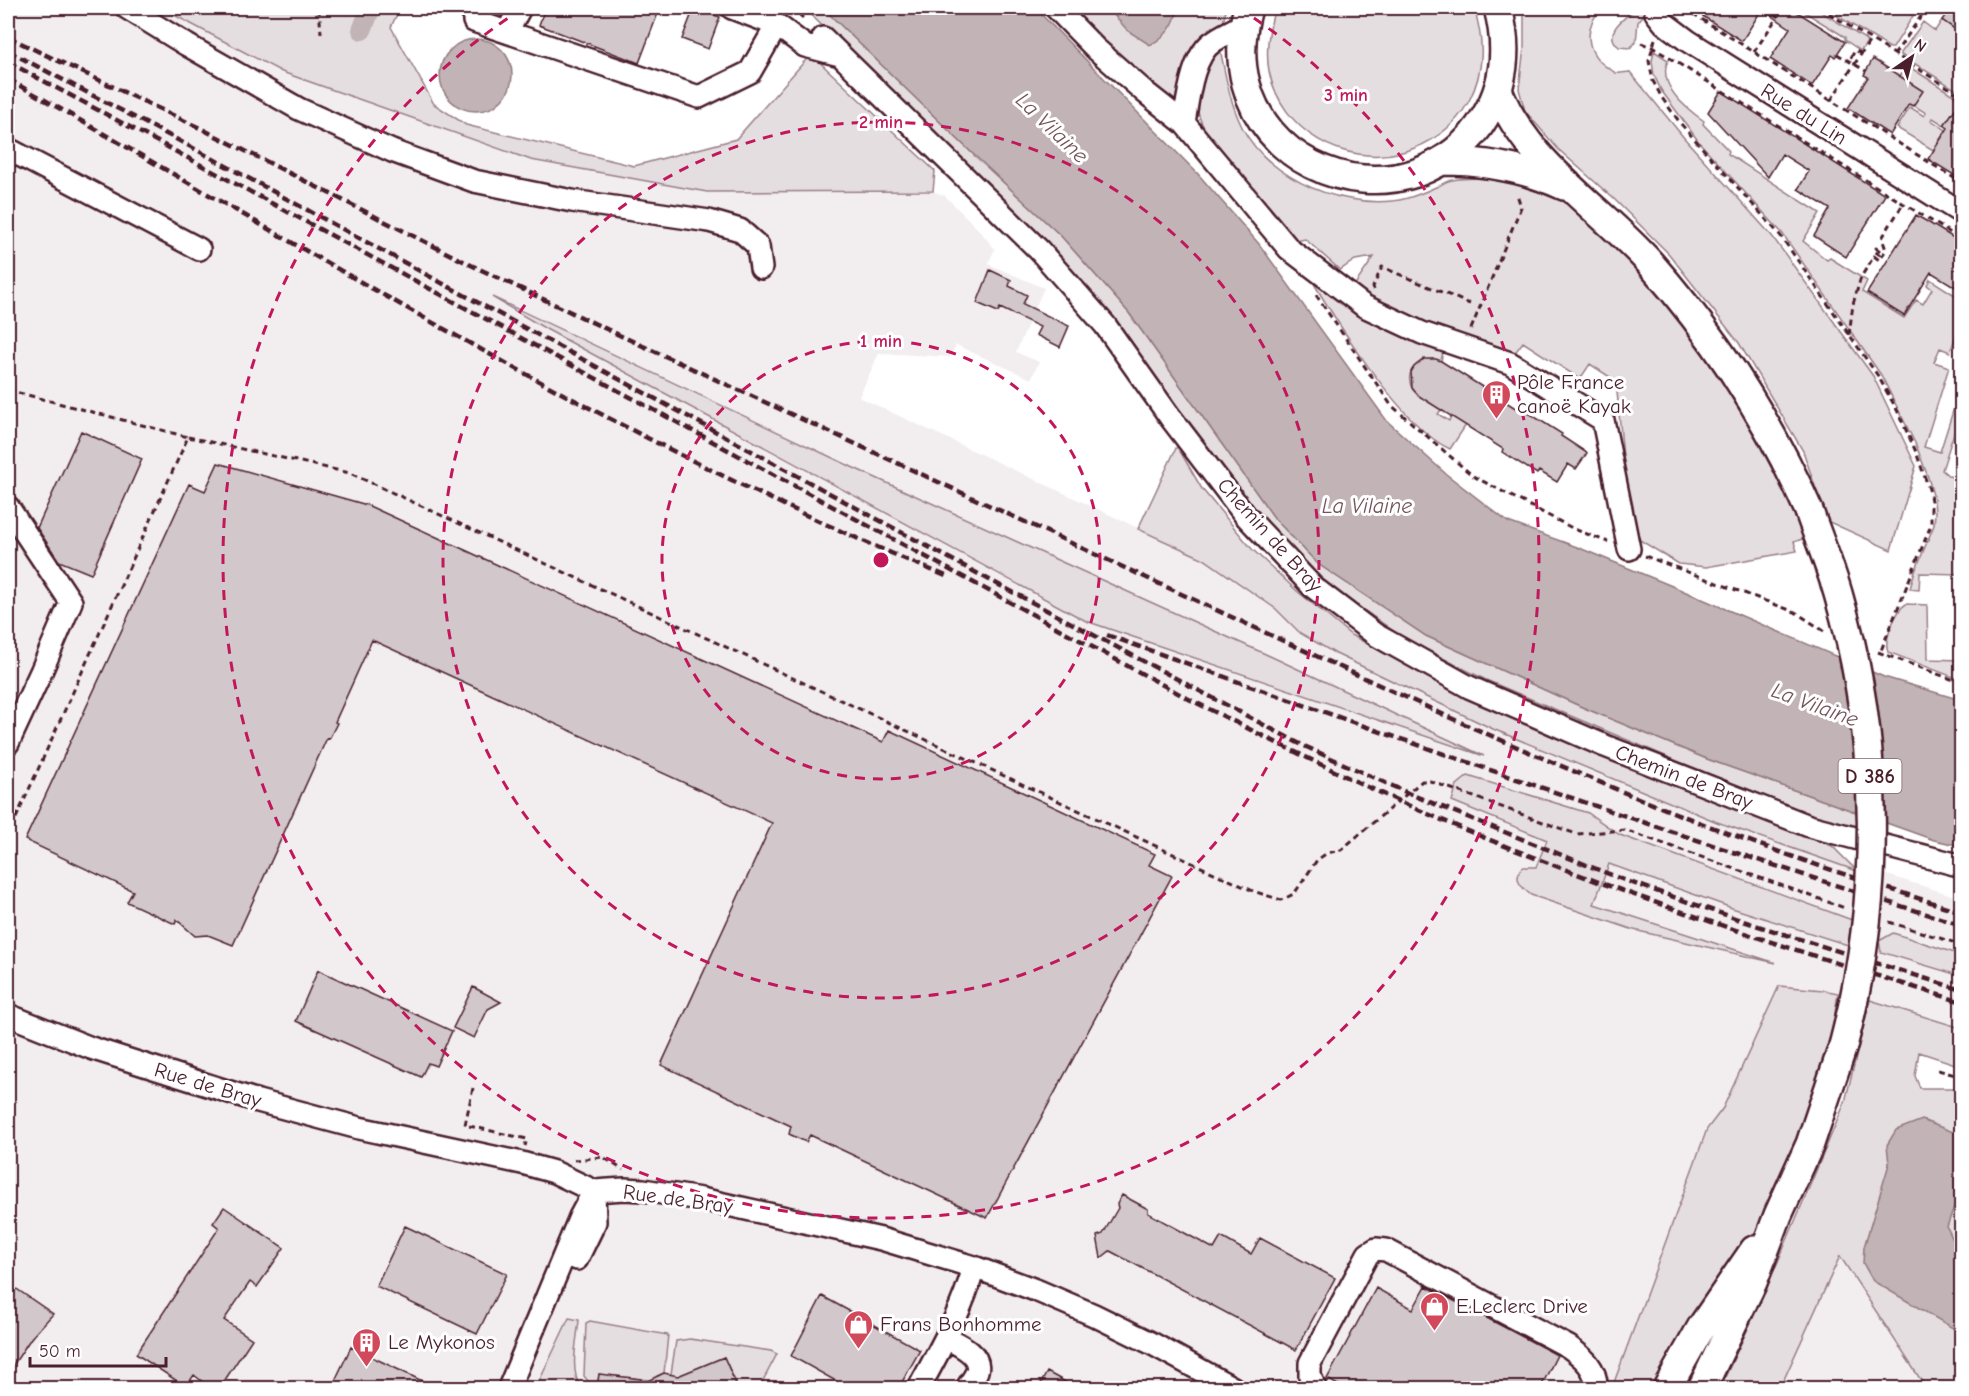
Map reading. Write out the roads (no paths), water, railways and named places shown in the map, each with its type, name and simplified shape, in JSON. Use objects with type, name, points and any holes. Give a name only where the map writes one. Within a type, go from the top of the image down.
[{"type":"main road","points":[[1245,16],[1241,45],[1246,85],[1254,104],[1276,137],[1308,163],[1326,171],[1345,177],[1385,180],[1424,170],[1442,161],[1470,137],[1482,123],[1498,90],[1504,58],[1502,13]]},
{"type":"main road","points":[[1498,90],[1512,119],[1528,143],[1574,190]]},
{"type":"main road","points":[[1442,161],[1482,162],[1526,170],[1574,190]]},
{"type":"main road","name":"D 386","points":[[1574,190],[1631,243],[1707,333],[1771,433],[1809,511],[1842,609],[1860,689],[1870,772],[1872,861],[1866,937],[1844,1046],[1810,1144],[1778,1215]]},
{"type":"main road","points":[[1667,1389],[1702,1326],[1778,1215]]},
{"type":"main road","points":[[1702,1389],[1753,1282],[1778,1215]]},
{"type":"street","points":[[127,8],[299,109],[392,150],[474,181],[572,201],[709,221],[740,230],[758,246],[761,268]]},
{"type":"street","points":[[507,32],[520,8]]},
{"type":"street","points":[[732,8],[777,25],[805,46],[841,55]]},
{"type":"street","points":[[1056,8],[1096,49],[1184,123],[1289,249],[1364,306],[1422,333],[1510,363],[1603,420],[1629,549]]},
{"type":"street","name":"Rue du Lin","points":[[1660,15],[1688,41],[1962,213]]},
{"type":"street","points":[[1184,123],[1196,64],[1212,42],[1245,16]]},
{"type":"street","points":[[474,21],[699,97],[750,72],[777,25]]},
{"type":"street","name":"Chemin de Bray","points":[[823,38],[1039,250],[1105,325],[1170,417],[1245,515],[1313,587],[1376,635],[1469,687],[1626,755],[1809,826],[1962,866]]},
{"type":"street","points":[[8,149],[199,249]]},
{"type":"street","points":[[8,507],[70,602],[8,743]]},
{"type":"street","name":"Rue de Bray","points":[[8,1015],[92,1048],[258,1101],[359,1128],[522,1163],[554,1172],[594,1191],[634,1190],[701,1199],[881,1239],[974,1267],[1094,1315],[1151,1343],[1233,1389]]},
{"type":"street","points":[[509,1389],[580,1217],[594,1191]]},
{"type":"street","points":[[517,1389],[595,1221],[594,1191]]},
{"type":"street","points":[[1315,1389],[1310,1376],[1310,1363],[1368,1254],[1376,1249],[1386,1250],[1569,1347],[1591,1367],[1597,1379],[1596,1389]]},
{"type":"street","points":[[919,1389],[966,1295],[974,1267]]},
{"type":"street","points":[[946,1338],[969,1351],[976,1360],[977,1370],[967,1389]]},
{"type":"water","name":"La Vilaine","points":[[823,8],[1035,8],[1198,174],[1259,244],[1387,421],[1446,474],[1508,522],[1672,586],[1884,677],[1961,700],[1961,846],[1934,840],[1707,759],[1582,707],[1426,636],[1318,564],[1275,519],[1129,313],[1061,236]]},
{"type":"water","points":[[1108,8],[1177,8],[1169,30],[1150,45],[1128,31]]},
{"type":"water","points":[[483,39],[502,49],[510,61],[512,75],[510,89],[502,101],[490,109],[469,111],[450,101],[442,89],[440,68],[450,49],[462,41]]},
{"type":"water","points":[[1922,1120],[1961,1135],[1961,1186],[1947,1227],[1956,1246],[1961,1247],[1961,1333],[1873,1281],[1863,1263],[1864,1247],[1889,1164],[1887,1145],[1896,1130]]},
{"type":"waterway","points":[[362,30],[371,8]]},
{"type":"railway","points":[[8,37],[202,129],[471,265],[617,334],[1453,719],[1700,823],[1820,866],[1962,912]]},
{"type":"railway","points":[[8,51],[193,148],[984,577],[1302,745],[1410,794],[1624,880],[1755,925],[1962,990]]},
{"type":"railway","points":[[8,62],[1187,698],[1322,765],[1471,832],[1609,886],[1750,935],[1962,1002]]},
{"type":"railway","points":[[8,79],[353,278],[586,406],[824,523],[946,576]]},
{"type":"railway","points":[[1107,635],[1640,821],[1962,925]]},
{"type":"place","name":"Pôle France canoë Kayak","points":[[1496,420]]},
{"type":"place","name":"E.Leclerc Drive","points":[[1435,1332]]},
{"type":"place","name":"Frans Bonhomme","points":[[859,1350]]},
{"type":"place","name":"Le Mykonos","points":[[367,1368]]}]
